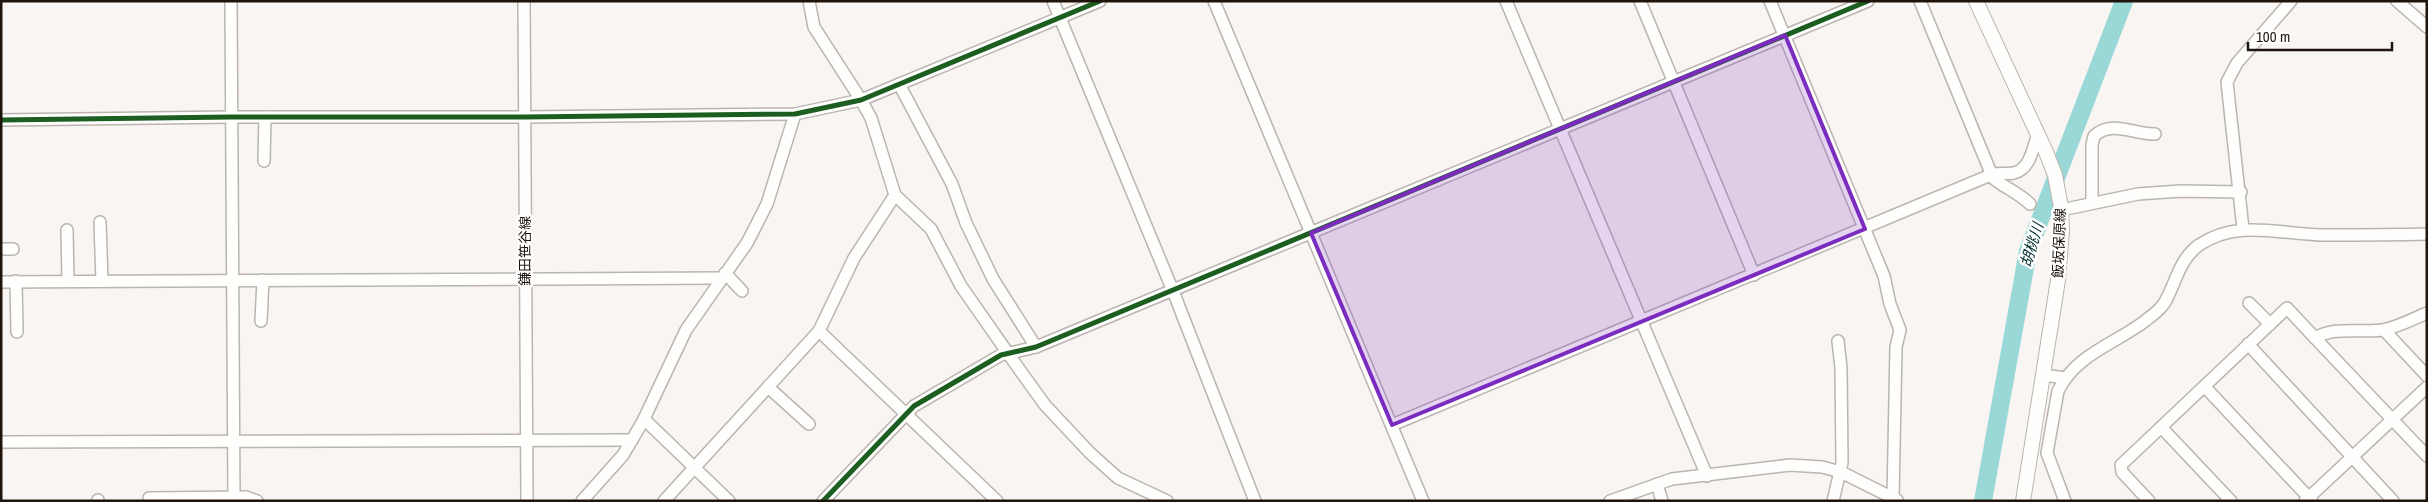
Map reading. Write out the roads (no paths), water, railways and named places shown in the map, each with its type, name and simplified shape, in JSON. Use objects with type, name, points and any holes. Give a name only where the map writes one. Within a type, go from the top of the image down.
[{"type":"main road","name":"飯坂保原線","points":[[1976,1],[2040,137],[2051,164],[2061,208],[2062,248],[2058,280],[2023,501]]},
{"type":"street","points":[[230,1],[234,499]]},
{"type":"street","name":"鎌田笹谷線","points":[[524,1],[527,501]]},
{"type":"street","points":[[809,1],[814,28],[861,100],[874,127],[895,195],[931,230],[961,286],[1045,405],[1090,453],[1118,478],[1167,501]]},
{"type":"street","points":[[1053,1],[1173,291],[1256,501]]},
{"type":"street","points":[[1,120],[795,114],[861,100],[1100,1]]},
{"type":"street","points":[[1214,1],[1423,501]]},
{"type":"street","points":[[1506,1],[1707,476]]},
{"type":"street","points":[[1640,1],[1754,274]]},
{"type":"street","points":[[1610,501],[1672,479],[1790,465],[1822,467],[1841,472],[1896,499],[1896,347],[1900,330],[1890,304],[1884,276],[1770,1]]},
{"type":"street","points":[[823,501],[906,414],[928,397],[1008,352],[1036,348],[1868,1]]},
{"type":"street","points":[[1920,1],[1993,174],[1993,178],[2006,189],[2020,195],[2030,204]]},
{"type":"street","points":[[2243,229],[2241,192],[2227,82],[2237,63],[2291,1]]},
{"type":"street","points":[[2398,1],[2427,27]]},
{"type":"street","points":[[898,84],[952,184],[966,222],[993,279],[1036,348]]},
{"type":"street","points":[[582,501],[619,461],[644,419],[686,330],[747,243],[766,204],[795,114]]},
{"type":"street","points":[[264,117],[264,161]]},
{"type":"street","points":[[2092,203],[2092,145],[2094,136],[2105,130],[2117,128],[2155,134]]},
{"type":"street","points":[[1392,425],[1993,174],[2012,173],[2021,168],[2032,155],[2036,140],[2040,137]]},
{"type":"street","points":[[2061,208],[2155,192],[2241,192]]},
{"type":"street","points":[[664,501],[819,331],[854,258],[895,195]]},
{"type":"street","points":[[100,222],[102,281]]},
{"type":"street","points":[[2065,501],[2047,453],[2058,391],[2066,378],[2090,354],[2144,322],[2160,309],[2168,297],[2175,276],[2184,261],[2199,246],[2228,232],[2243,229],[2319,235],[2427,234]]},
{"type":"street","points":[[67,230],[68,281]]},
{"type":"street","points":[[1,282],[723,276],[742,291]]},
{"type":"street","points":[[261,321],[263,280]]},
{"type":"street","points":[[16,282],[17,332]]},
{"type":"street","points":[[2250,303],[2270,324]]},
{"type":"street","points":[[2149,501],[2122,472],[2121,465],[2287,308],[2427,456]]},
{"type":"street","points":[[2315,338],[2324,333],[2384,330],[2427,313]]},
{"type":"street","points":[[2384,330],[2427,376]]},
{"type":"street","points":[[819,331],[997,501]]},
{"type":"street","points":[[1833,501],[1841,472],[1841,368],[1838,341]]},
{"type":"street","points":[[2248,344],[2393,501]]},
{"type":"street","points":[[2043,375],[2066,378]]},
{"type":"street","points":[[2205,386],[2309,500],[2427,386]]},
{"type":"street","points":[[768,387],[809,424]]},
{"type":"street","points":[[644,419],[729,501]]},
{"type":"street","points":[[2161,427],[2231,501]]},
{"type":"street","points":[[1,442],[632,440]]},
{"type":"street","points":[[1657,484],[1662,501]]},
{"type":"street","points":[[149,498],[234,499],[246,497],[257,501]]},
{"type":"waterway","name":"胡桃川","points":[[1983,501],[2028,251],[2124,1]]}]
